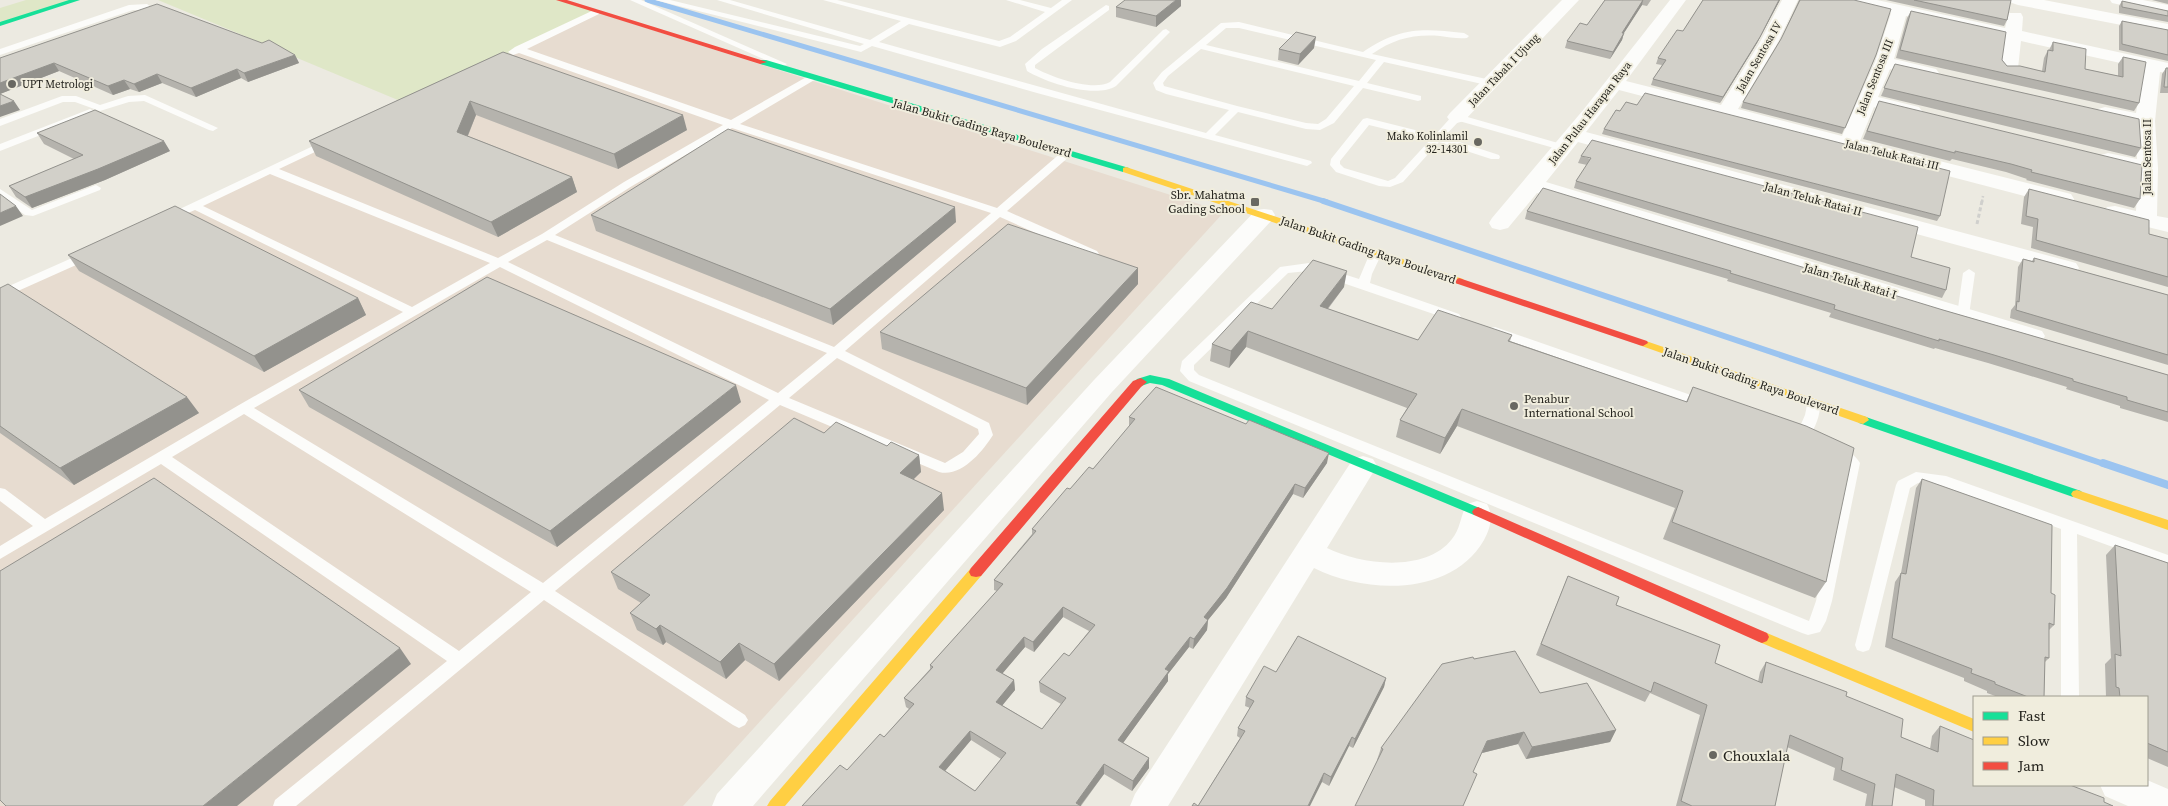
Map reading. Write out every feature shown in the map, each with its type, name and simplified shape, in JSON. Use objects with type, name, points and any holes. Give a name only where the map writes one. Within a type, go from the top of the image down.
[{"type":"street","points":[[0,24],[76,0]]},
{"type":"street","name":"Jalan Bukit Gading Raya Boulevard","points":[[560,0],[1153,178],[1570,318],[2168,525]]},
{"type":"street","name":"Jalan Tabah I Ujung","points":[[1457,117],[1571,0]]},
{"type":"street","name":"Jalan Pulau Harapan Raya","points":[[1500,223],[1616,84],[1637,52],[1678,0]]},
{"type":"street","name":"Jalan Sentosa IV","points":[[1726,113],[1768,44],[1790,0]]},
{"type":"street","points":[[1854,0],[2160,66]]},
{"type":"street","points":[[2009,68],[2017,0],[2088,7],[2168,30]]},
{"type":"street","points":[[2118,0],[2168,10]]},
{"type":"street","points":[[596,12],[610,4]]},
{"type":"street","name":"Jalan Sentosa III","points":[[1849,144],[1884,62],[1900,10]]},
{"type":"street","points":[[1884,62],[1950,78]]},
{"type":"street","name":"Jalan Sentosa II","points":[[2146,220],[2148,168],[2145,121],[2160,66]]},
{"type":"street","name":"Jalan Teluk Ratai III","points":[[1616,84],[2168,225]]},
{"type":"street","points":[[1867,100],[1932,116]]},
{"type":"street","points":[[2088,109],[2145,121]]},
{"type":"street","name":"Jalan Teluk Ratai II","points":[[1574,134],[1973,241],[2084,273]]},
{"type":"street","points":[[2092,155],[2148,168]]},
{"type":"street","name":"Jalan Teluk Ratai I","points":[[1534,184],[2056,343]]},
{"type":"street","points":[[730,806],[1103,386],[1264,215]]},
{"type":"street","points":[[775,806],[1137,384],[1150,379],[1165,382],[1477,512],[1846,674],[1973,726]]},
{"type":"street","points":[[1148,806],[1364,466]]},
{"type":"street","points":[[1308,552],[1338,566],[1363,572],[1404,574],[1434,567],[1457,553],[1472,534],[1477,512]]},
{"type":"street","points":[[2120,786],[2168,806]]},
{"type":"lane","points":[[634,0],[813,77]]},
{"type":"lane","points":[[659,0],[860,49],[909,20]]},
{"type":"lane","points":[[827,0],[1000,44],[1013,39],[1068,0]]},
{"type":"lane","points":[[1010,0],[1052,11]]},
{"type":"lane","points":[[727,1],[1040,91],[1307,163]]},
{"type":"lane","points":[[0,52],[132,7],[147,7],[149,12]]},
{"type":"lane","points":[[1106,8],[1045,50],[1030,64],[1030,69],[1058,80],[1097,89],[1106,88],[1113,84],[1166,32]]},
{"type":"lane","points":[[501,58],[596,12]]},
{"type":"lane","points":[[1382,59],[1330,122],[1320,127],[1306,126],[1236,109],[1159,88],[1158,83],[1165,74],[1224,25],[1230,24],[1491,84]]},
{"type":"lane","points":[[1366,54],[1391,38],[1404,34],[1435,33],[1464,36]]},
{"type":"lane","points":[[1200,46],[1360,86],[1418,98]]},
{"type":"lane","points":[[518,50],[731,124],[952,195],[999,212],[1093,254]]},
{"type":"lane","points":[[0,553],[244,408],[500,263],[628,184],[813,77]]},
{"type":"lane","points":[[1040,91],[1058,80]]},
{"type":"lane","points":[[0,148],[100,108],[128,99],[145,98],[213,128]]},
{"type":"lane","points":[[0,123],[62,99],[76,99],[100,108]]},
{"type":"lane","points":[[1208,136],[1236,109]]},
{"type":"lane","points":[[1457,117],[1554,146]]},
{"type":"lane","name":"Jalan Tabah I Ujung","points":[[1436,138],[1367,121],[1336,161],[1335,165],[1340,170],[1383,184],[1390,184],[1399,180],[1457,117]]},
{"type":"lane","points":[[161,221],[343,134]]},
{"type":"lane","points":[[1436,138],[1495,157]]},
{"type":"lane","points":[[282,806],[836,352],[1067,153]]},
{"type":"lane","points":[[271,170],[500,263],[779,399],[944,468],[954,467],[965,460],[986,435],[984,426],[836,352],[546,236]]},
{"type":"lane","points":[[0,192],[33,214],[96,188]]},
{"type":"lane","points":[[195,206],[414,313]]},
{"type":"lane","points":[[0,295],[100,249]]},
{"type":"lane","points":[[1364,285],[1366,274],[1376,253]]},
{"type":"lane","points":[[1467,321],[1364,285],[1301,266],[1284,270],[1187,364],[1187,371],[1194,378],[1201,381],[1808,628],[1814,627],[1818,621],[1824,600],[1853,462],[1840,453],[1798,437],[1812,415],[1813,403]]},
{"type":"lane","points":[[1963,315],[1969,273]]},
{"type":"lane","points":[[1485,328],[1718,409]]},
{"type":"lane","points":[[244,408],[544,592],[739,720]]},
{"type":"lane","points":[[161,457],[460,661]]},
{"type":"lane","points":[[1863,645],[1902,485],[1916,477],[1941,480],[2168,561]]},
{"type":"lane","points":[[0,492],[44,526]]},
{"type":"lane","points":[[2069,526],[2070,696]]},
{"type":"path","points":[[1973,241],[1987,179]]},
{"type":"shaded area","points":[[596,12],[1224,212],[683,806],[0,806],[0,296]]},
{"type":"green space","points":[[26,0],[73,0],[0,24],[0,8]]},
{"type":"green space","points":[[158,0],[560,0],[596,12],[405,103]]},
{"type":"building","points":[[1125,0],[1176,0],[1156,16],[1116,7]]},
{"type":"building","points":[[1605,0],[1643,0],[1622,33],[1624,33],[1613,52],[1567,41],[1580,23],[1587,25]]},
{"type":"building","points":[[1703,0],[1779,0],[1760,37],[1723,97],[1653,79],[1666,60],[1658,58],[1677,30],[1683,31]]},
{"type":"building","points":[[1800,0],[1854,0],[1891,9],[1876,55],[1845,128],[1743,102],[1781,39]]},
{"type":"building","points":[[1914,0],[2011,0],[2007,20]]},
{"type":"building","points":[[2122,1],[2168,11],[2168,16],[2122,7]]},
{"type":"building","points":[[157,4],[262,43],[269,40],[295,55],[244,73],[237,69],[191,88],[157,74],[134,84],[124,80],[108,86],[54,63],[0,83],[0,58]]},
{"type":"building","points":[[1911,11],[2006,32],[2002,60],[2007,66],[2020,66],[2045,72],[2048,50],[2053,51],[2053,42],[2086,49],[2085,69],[2123,77],[2123,57],[2146,62],[2139,103],[1900,50]]},
{"type":"building","points":[[2122,21],[2168,30],[2168,55],[2122,44]]},
{"type":"building","points":[[1296,32],[1316,37],[1300,54],[1279,49]]},
{"type":"building","points":[[503,52],[683,115],[614,154],[470,101],[457,132],[572,177],[491,222],[309,141]]},
{"type":"building","points":[[1895,64],[2139,119],[2141,148],[1884,88]]},
{"type":"building","points":[[2166,68],[2168,68],[2168,87],[2164,87]]},
{"type":"building","points":[[1645,93],[1950,171],[1940,216],[1604,129],[1616,110],[1620,111],[1626,102],[1637,105]]},
{"type":"building","points":[[0,94],[14,101],[0,106]]},
{"type":"building","points":[[1879,101],[2142,165],[2140,199],[2031,172],[2032,170],[2011,164],[1955,151],[1955,153],[1867,131]]},
{"type":"building","points":[[95,110],[164,141],[25,197],[9,186],[83,155],[37,133]]},
{"type":"building","points":[[728,129],[955,207],[830,309],[591,215]]},
{"type":"building","points":[[1592,140],[1918,227],[1911,257],[1950,268],[1946,290],[1576,181],[1591,158],[1581,156]]},
{"type":"building","points":[[1543,188],[1943,310],[2168,375],[2168,412],[2127,400],[2127,397],[2073,381],[2073,379],[1834,309],[1835,305],[1730,273],[1731,271],[1527,211]]},
{"type":"building","points":[[2029,189],[2149,220],[2149,234],[2168,239],[2168,277],[2036,240],[2038,219],[2026,216]]},
{"type":"building","points":[[0,194],[16,206],[0,213]]},
{"type":"building","points":[[175,206],[358,298],[254,356],[68,255]]},
{"type":"building","points":[[1008,224],[1138,268],[1026,388],[880,332]]},
{"type":"building","points":[[2034,258],[2168,295],[2168,355],[2016,310],[2017,301],[2019,302],[2023,259],[2034,262]]},
{"type":"building","points":[[1313,260],[1347,271],[1320,306],[1418,340],[1438,310],[1512,335],[1508,341],[1687,402],[1693,387],[1806,426],[1854,448],[1826,582],[1672,522],[1683,491],[1462,409],[1445,438],[1400,420],[1417,394],[1248,331],[1231,351],[1212,344],[1251,302],[1272,309]]},
{"type":"building","points":[[487,277],[736,385],[550,531],[299,390]]},
{"type":"building","points":[[8,284],[187,397],[60,468],[0,426],[0,288]]},
{"type":"building","points":[[1156,387],[1246,424],[1249,420],[1329,453],[1305,488],[1295,484],[1227,588],[1204,617],[1208,620],[1194,639],[1190,637],[1165,669],[1169,671],[1118,740],[1149,758],[1133,781],[1104,764],[1076,803],[1081,806],[802,806],[840,765],[847,770],[880,734],[884,737],[914,704],[904,698],[933,667],[930,665],[1003,584],[994,580],[1036,531],[1032,529],[1067,488],[1070,489],[1089,467],[1093,469],[1135,419],[1129,417]],"holes":[[[1063,607],[1095,625],[1069,656],[1064,653],[1039,682],[1066,698],[1042,729],[996,702],[1014,680],[996,670],[1024,637],[1033,642]],[[970,731],[1006,753],[975,791],[939,767]]]},
{"type":"building","points":[[794,418],[824,433],[836,422],[887,446],[891,442],[919,455],[900,473],[942,493],[774,664],[739,643],[720,662],[660,625],[656,629],[630,613],[650,595],[611,572]]},
{"type":"building","points":[[154,478],[400,648],[203,806],[6,806],[0,800],[0,571]]},
{"type":"building","points":[[1922,479],[2052,525],[2051,593],[2055,595],[2054,625],[2049,623],[2049,658],[2045,657],[2044,696],[2025,696],[1971,673],[1972,669],[1892,638],[1901,573],[1906,574]]},
{"type":"building","points":[[2115,545],[2168,563],[2168,752],[2148,743],[2148,696],[2120,696],[2119,688],[2116,687],[2115,654],[2121,656]]},
{"type":"building","points":[[1568,576],[1619,597],[1616,605],[1720,645],[1715,663],[1762,683],[1766,662],[1847,692],[1846,696],[1903,719],[1901,737],[1938,752],[1940,726],[1973,740],[1973,786],[2073,786],[2104,798],[2104,802],[2113,806],[1933,806],[1934,790],[1896,774],[1892,806],[1872,806],[1875,784],[1841,770],[1843,758],[1790,735],[1775,806],[1692,806],[1681,801],[1707,705],[1654,682],[1651,692],[1541,644]]},
{"type":"building","points":[[1298,636],[1386,678],[1355,739],[1352,737],[1331,777],[1324,773],[1308,806],[1198,806],[1245,731],[1238,728],[1254,701],[1246,697],[1264,666],[1276,672]]},
{"type":"building","points":[[1515,651],[1540,693],[1587,683],[1616,730],[1532,747],[1524,732],[1487,741],[1473,772],[1477,774],[1463,806],[1355,806],[1383,749],[1381,748],[1442,664]]},
{"type":"waterway","points":[[647,0],[1327,202]]},
{"type":"waterway","points":[[1323,201],[2107,465]]},
{"type":"waterway","points":[[2103,463],[2168,485]]},
{"type":"traffic: fast","points":[[0,24],[76,0]]},
{"type":"traffic: fast","points":[[763,62],[1126,170]]},
{"type":"traffic: fast","points":[[1141,382],[1150,379],[1165,382],[1478,512]]},
{"type":"traffic: fast","points":[[1863,420],[2077,494]]},
{"type":"traffic: slow","points":[[1126,170],[1459,281]]},
{"type":"traffic: slow","points":[[1643,343],[1863,420]]},
{"type":"traffic: slow","points":[[2077,494],[2168,525]]},
{"type":"traffic: slow","points":[[775,806],[976,572]]},
{"type":"traffic: slow","points":[[1762,637],[1973,726]]},
{"type":"traffic: jam","points":[[560,0],[763,62]]},
{"type":"traffic: jam","points":[[1459,281],[1643,343]]},
{"type":"traffic: jam","points":[[976,572],[1137,384],[1141,382]]},
{"type":"traffic: jam","points":[[1478,512],[1762,637]]},
{"type":"place","name":"UPT Metrologi","points":[[12,84]]},
{"type":"place","name":"Mako Kolinlamil 32-14301","points":[[1478,142]]},
{"type":"place","name":"Sbr. Mahatma Gading School","points":[[1255,202]]},
{"type":"place","name":"Penabur International School","points":[[1514,406]]},
{"type":"place","name":"Chouxlala","points":[[1713,755]]}]
